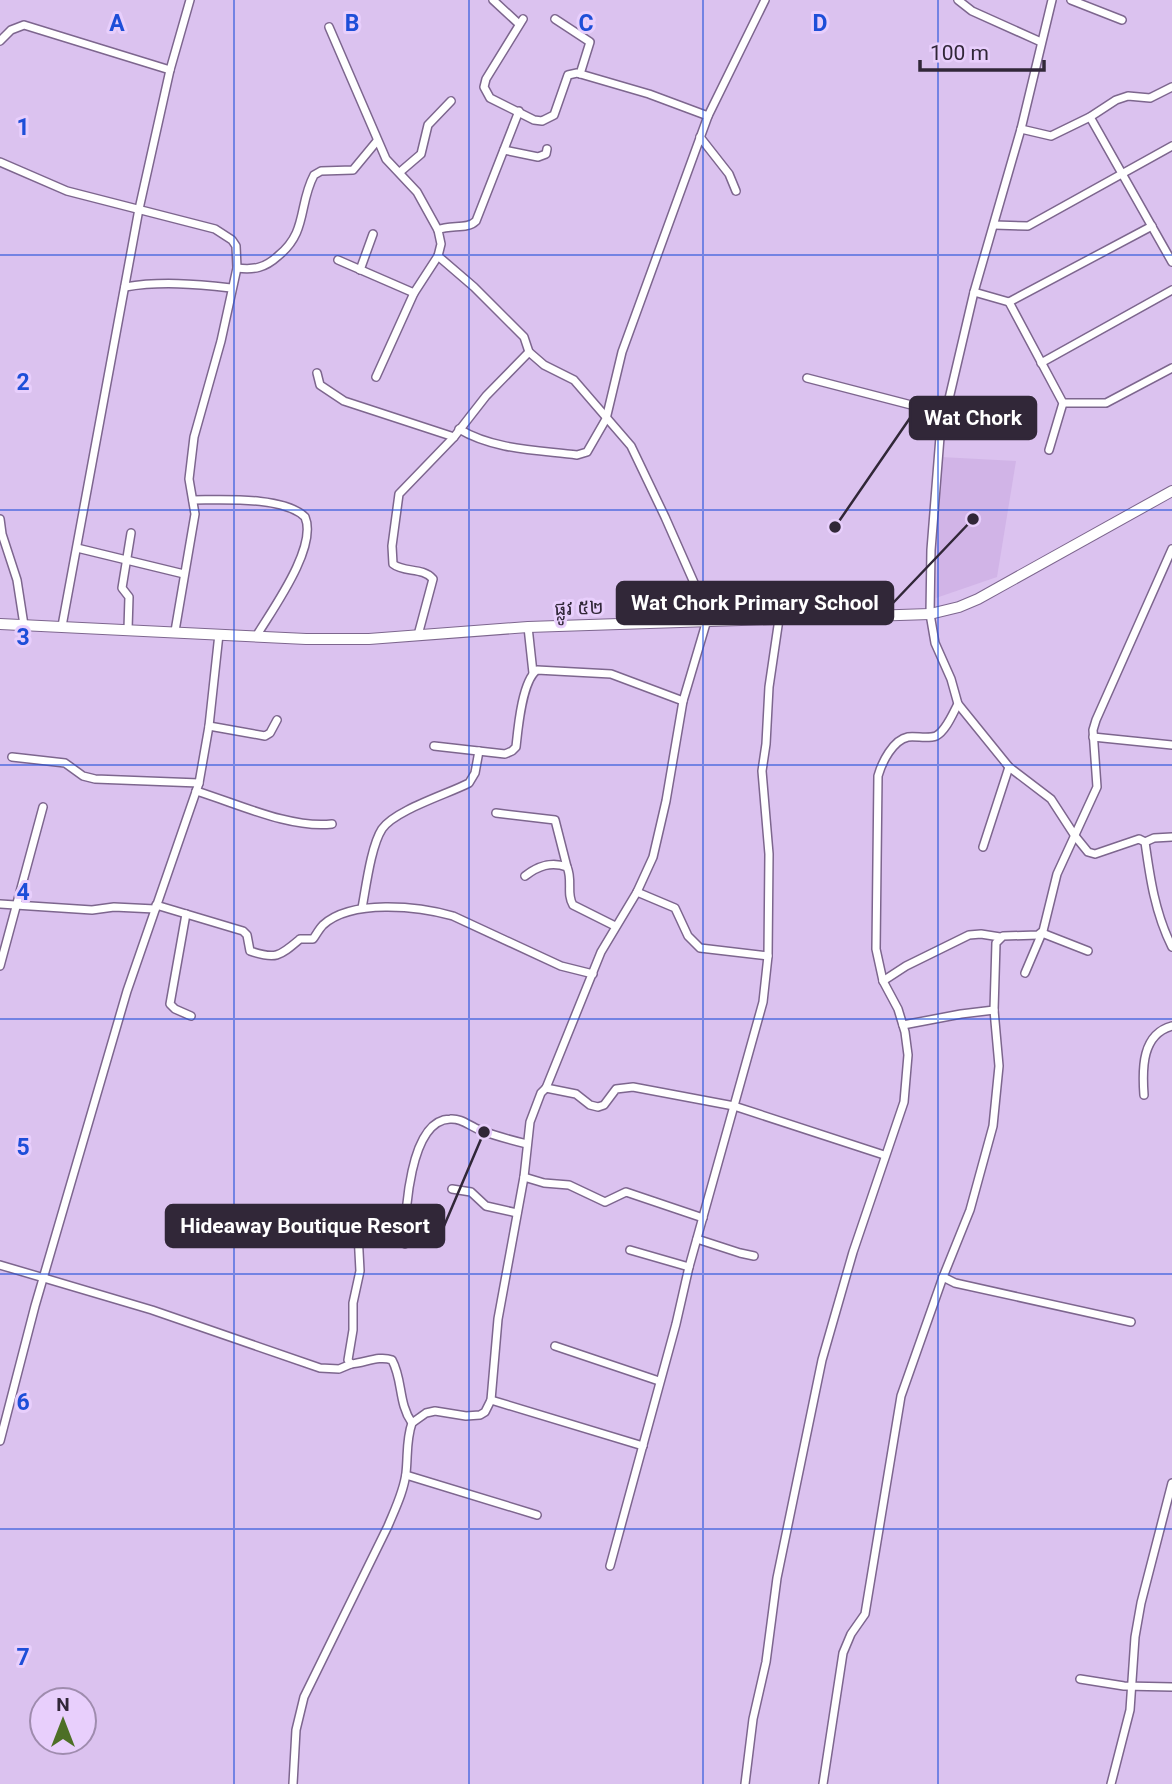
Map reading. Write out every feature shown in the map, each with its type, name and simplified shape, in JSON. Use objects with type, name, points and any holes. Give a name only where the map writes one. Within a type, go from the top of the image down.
[{"type":"street","points":[[62,626],[139,209],[170,70],[190,0]]},
{"type":"street","points":[[493,0],[521,22],[485,79],[484,87],[490,98],[534,120],[548,119],[554,114],[568,75],[580,74],[649,94],[708,116]]},
{"type":"street","points":[[459,429],[495,444],[582,455],[587,452],[606,419],[622,352],[700,136],[765,0]]},
{"type":"street","points":[[1052,0],[1021,129],[974,292],[940,437],[931,550],[930,614],[936,643],[958,704],[1009,766],[1051,799],[1075,836],[1092,854],[1139,839],[1145,842]]},
{"type":"street","points":[[1071,0],[1122,20]]},
{"type":"street","points":[[961,1],[972,11],[1041,42]]},
{"type":"street","points":[[555,19],[590,42],[580,74]]},
{"type":"street","points":[[0,41],[11,30],[24,25],[170,70]]},
{"type":"street","points":[[329,27],[377,141],[387,160],[417,192],[438,230],[441,244],[438,256],[414,293],[376,377]]},
{"type":"street","points":[[1021,129],[1051,136],[1090,117],[1116,100],[1128,96],[1150,98],[1172,87]]},
{"type":"street","points":[[400,172],[421,154],[428,125],[451,101]]},
{"type":"street","points":[[438,230],[474,224],[519,111]]},
{"type":"street","points":[[1090,117],[1172,262]]},
{"type":"street","points":[[700,136],[729,174],[736,191]]},
{"type":"street","points":[[237,268],[253,270],[261,267],[290,247],[299,230],[314,176],[328,170],[353,170],[377,141]]},
{"type":"street","points":[[993,225],[1028,226],[1172,146]]},
{"type":"street","points":[[504,150],[538,157],[546,154],[547,149]]},
{"type":"street","points":[[0,162],[67,191],[190,221],[224,233],[236,246],[237,268],[221,341],[194,437],[189,480],[195,514],[175,631]]},
{"type":"street","points":[[974,292],[1009,302],[1152,226]]},
{"type":"street","points":[[360,270],[373,234]]},
{"type":"street","points":[[293,1784],[296,1730],[304,1697],[388,1526],[406,1475],[406,1446],[412,1423],[426,1413],[435,1411],[466,1416],[480,1415],[485,1412],[491,1400],[498,1320],[534,1110],[546,1088],[601,952],[637,892],[653,857],[666,801],[683,701],[706,620],[699,594],[631,446],[574,380],[544,365],[529,352],[524,337],[474,287],[438,256]]},
{"type":"street","points":[[338,260],[414,293]]},
{"type":"street","points":[[125,287],[175,283],[231,288]]},
{"type":"street","points":[[1041,363],[1172,290]]},
{"type":"street","points":[[1009,302],[1063,403],[1049,450]]},
{"type":"street","points":[[418,635],[433,579],[425,572],[398,568],[393,564],[392,546],[402,490],[454,437],[486,396],[529,352]]},
{"type":"street","points":[[1063,403],[1106,403],[1172,368]]},
{"type":"street","points":[[317,373],[320,385],[344,401],[454,437]]},
{"type":"street","points":[[807,378],[946,414]]},
{"type":"street","name":"ផ្លូវ ៥២","points":[[0,624],[306,639],[369,639],[528,627],[930,614],[978,599],[1172,491]]},
{"type":"street","points":[[193,500],[262,502],[297,511],[305,517],[308,527],[300,564],[257,635]]},
{"type":"street","points":[[0,519],[2,534],[17,580],[24,625]]},
{"type":"street","points":[[128,629],[129,597],[122,588],[131,533]]},
{"type":"street","points":[[77,548],[184,574]]},
{"type":"street","points":[[1025,973],[1042,933],[1057,874],[1097,787],[1094,725],[1172,549]]},
{"type":"street","points":[[610,1566],[763,1002],[768,956],[769,854],[762,771],[769,687],[779,619]]},
{"type":"street","points":[[434,746],[509,753],[516,747],[520,715],[533,673],[528,627]]},
{"type":"street","points":[[0,1441],[43,1279],[127,991],[198,787],[209,726],[219,634]]},
{"type":"street","points":[[533,673],[543,669],[611,674],[683,701]]},
{"type":"street","points":[[745,1784],[753,1719],[766,1662],[776,1577],[822,1360],[853,1252],[884,1156],[895,1133],[908,1078],[908,1055],[903,1025],[883,981],[876,949],[879,771],[898,741],[908,737],[936,736],[943,730],[958,704]]},
{"type":"street","points":[[209,726],[264,736],[270,733],[277,720]]},
{"type":"street","points":[[1093,737],[1172,745]]},
{"type":"street","points":[[362,908],[371,863],[383,828],[395,818],[469,783],[475,773],[479,751]]},
{"type":"street","points":[[12,757],[65,763],[83,776],[95,779],[198,787],[261,814],[314,825],[332,824]]},
{"type":"street","points":[[983,847],[1009,766]]},
{"type":"street","points":[[0,966],[43,807]]},
{"type":"street","points":[[496,813],[555,820],[570,879],[570,900],[573,905],[615,926]]},
{"type":"street","points":[[1145,842],[1154,838],[1172,837]]},
{"type":"street","points":[[1145,842],[1154,898],[1172,947]]},
{"type":"street","points":[[525,876],[551,864],[567,867]]},
{"type":"street","points":[[637,892],[675,908],[688,936],[700,948],[768,956]]},
{"type":"street","points":[[0,904],[92,910],[155,907],[243,931],[247,935],[250,951],[275,957],[300,939],[313,939],[324,923],[350,910],[390,907],[444,914],[561,966],[593,974]]},
{"type":"street","points":[[186,915],[170,1004],[191,1016]]},
{"type":"street","points":[[883,981],[906,966],[969,935],[1000,937],[1042,933],[1088,951]]},
{"type":"street","points":[[824,1784],[843,1653],[851,1634],[865,1614],[901,1396],[970,1210],[993,1126],[999,1066],[994,1010],[995,945],[1000,937]]},
{"type":"street","points":[[903,1025],[994,1010]]},
{"type":"street","points":[[1143,1095],[1143,1069],[1152,1037],[1157,1032],[1172,1027]]},
{"type":"street","points":[[546,1088],[576,1094],[597,1107],[604,1105],[616,1089],[633,1087],[734,1106],[884,1156]]},
{"type":"street","points":[[405,1244],[405,1216],[413,1159],[429,1131],[447,1118],[462,1120],[478,1129],[527,1144]]},
{"type":"street","points":[[524,1177],[544,1183],[569,1185],[605,1202],[626,1192],[703,1219]]},
{"type":"street","points":[[452,1189],[471,1192],[486,1206],[517,1213]]},
{"type":"street","points":[[351,1364],[348,1360],[353,1330],[353,1303],[360,1264],[358,1233]]},
{"type":"street","points":[[697,1239],[754,1256]]},
{"type":"street","points":[[630,1250],[689,1267]]},
{"type":"street","points":[[0,1265],[152,1310],[320,1368],[339,1369],[376,1359],[392,1360],[397,1368],[402,1404],[412,1423]]},
{"type":"street","points":[[943,1277],[955,1283],[1131,1322]]},
{"type":"street","points":[[555,1346],[659,1381]]},
{"type":"street","points":[[491,1400],[643,1446]]},
{"type":"street","points":[[406,1475],[537,1515]]},
{"type":"street","points":[[1111,1784],[1130,1710],[1141,1603],[1172,1483]]},
{"type":"street","points":[[1080,1679],[1172,1687]]},
{"type":"shaded area","points":[[941,457],[1016,461],[997,577],[936,598]]},
{"type":"place","name":"Wat Chork Primary School","points":[[973,519]]},
{"type":"place","name":"Wat Chork","points":[[835,527]]},
{"type":"place","name":"Hideaway Boutique Resort","points":[[484,1132]]}]
